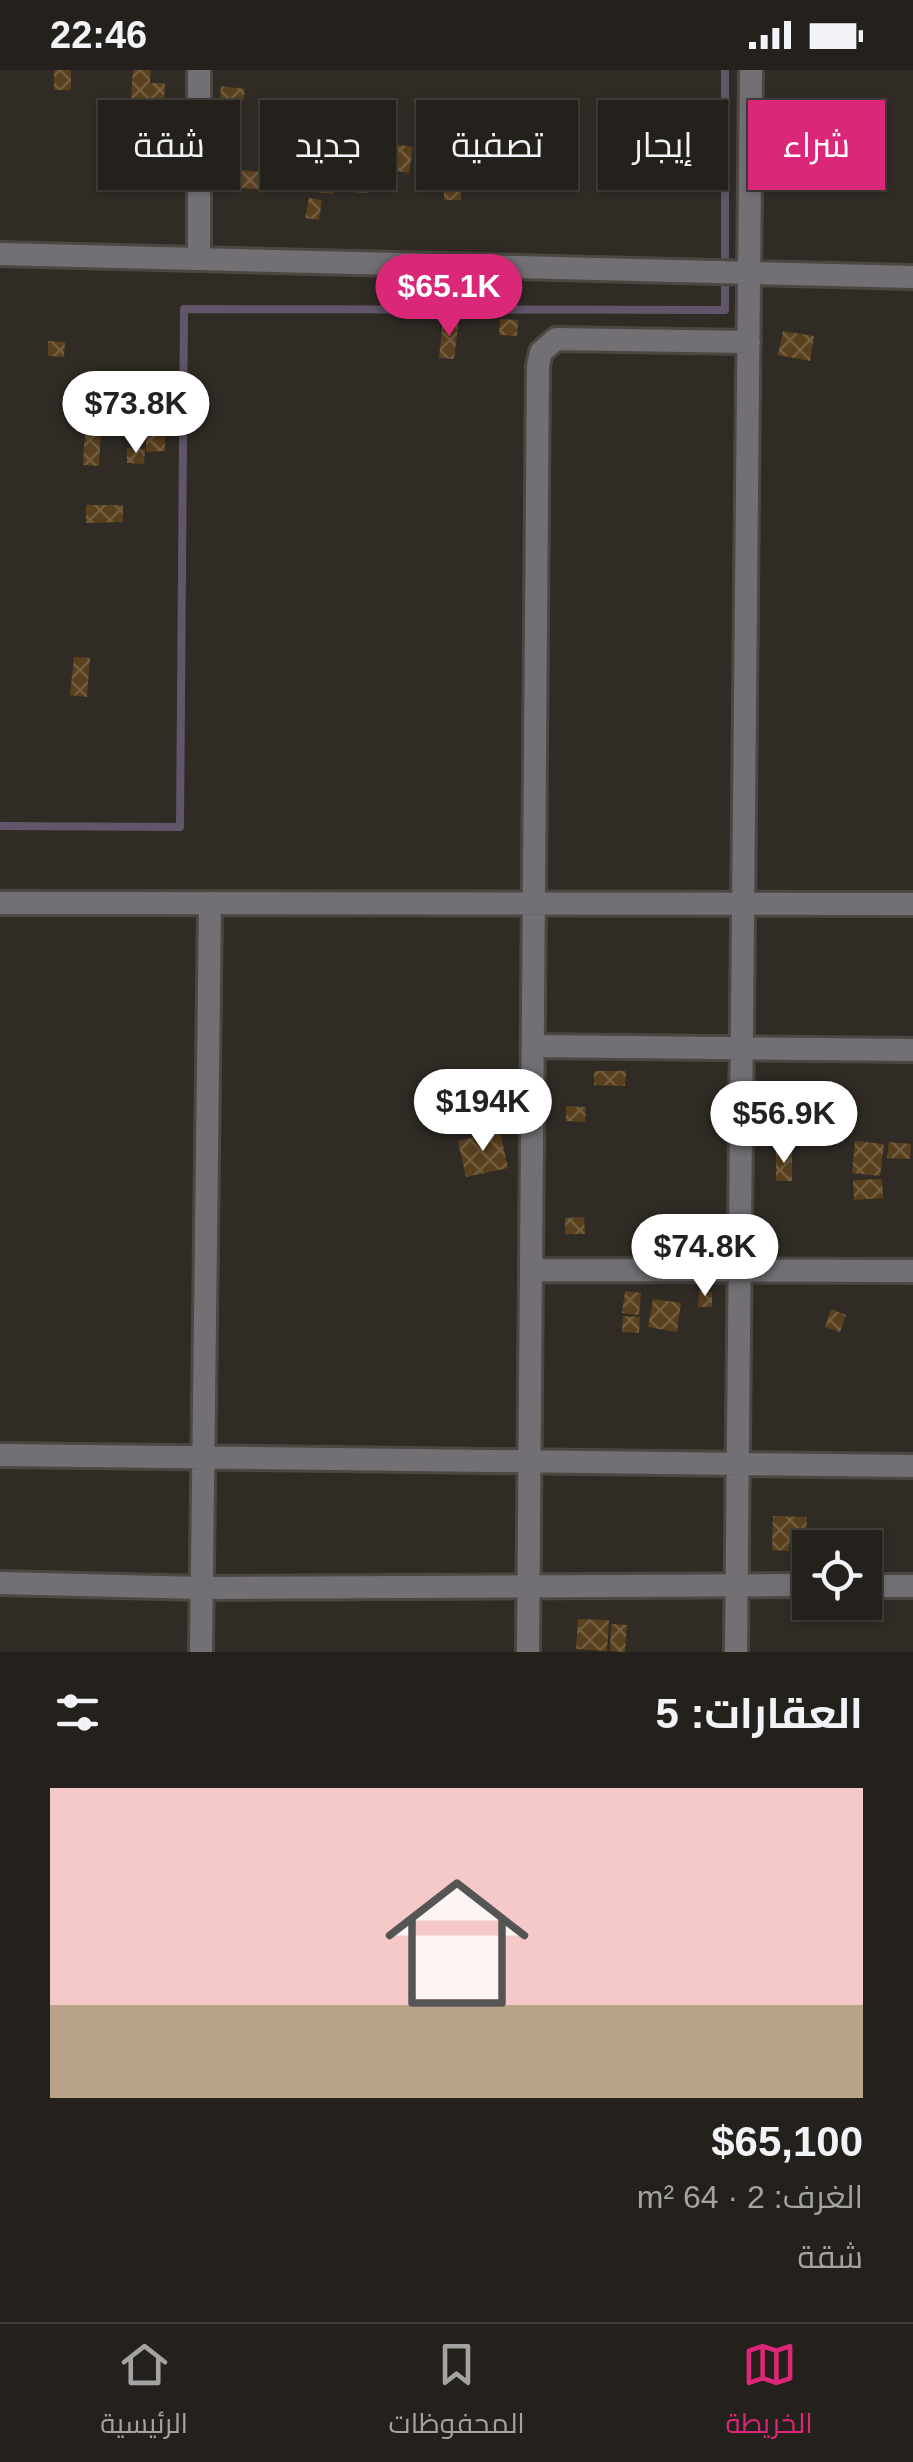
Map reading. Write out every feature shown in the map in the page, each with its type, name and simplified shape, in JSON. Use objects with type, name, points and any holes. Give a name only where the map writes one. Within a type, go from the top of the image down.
[{"type":"street","points":[[198,257],[199,70]]},
{"type":"street","points":[[736,1652],[751,70]]},
{"type":"street","points":[[0,254],[913,277]]},
{"type":"street","points":[[528,1652],[541,352],[556,339],[748,342]]},
{"type":"street","points":[[0,903],[913,904]]},
{"type":"street","points":[[201,1652],[210,903]]},
{"type":"street","points":[[534,1046],[913,1050]]},
{"type":"street","points":[[532,1270],[913,1272]]},
{"type":"street","points":[[0,1455],[913,1466]]},
{"type":"street","points":[[0,1583],[202,1588],[792,1585]]},
{"type":"street","points":[[882,1586],[913,1586]]},
{"type":"building","points":[[54,70],[71,70],[71,90],[54,90]]},
{"type":"building","points":[[133,70],[151,70],[150,83],[165,83],[164,100],[131,99]]},
{"type":"building","points":[[221,86],[245,89],[243,101],[220,98]]},
{"type":"building","points":[[396,144],[413,147],[409,173],[396,171]]},
{"type":"building","points":[[240,170],[260,172],[260,189],[240,188]]},
{"type":"building","points":[[301,190],[333,190],[333,194]]},
{"type":"building","points":[[336,190],[368,190],[368,193]]},
{"type":"building","points":[[444,190],[461,190],[461,200],[444,200]]},
{"type":"building","points":[[309,198],[322,200],[319,220],[305,218]]},
{"type":"building","points":[[443,318],[459,320],[454,359],[439,358]]},
{"type":"building","points":[[500,319],[518,320],[517,336],[499,335]]},
{"type":"building","points":[[783,331],[814,336],[810,361],[778,355]]},
{"type":"building","points":[[48,341],[65,342],[64,357],[48,356]]},
{"type":"building","points":[[146,429],[165,429],[165,451],[146,452]]},
{"type":"building","points":[[85,430],[101,431],[99,466],[83,465]]},
{"type":"building","points":[[127,448],[145,449],[144,464],[127,463]]},
{"type":"building","points":[[86,505],[123,505],[123,522],[86,523]]},
{"type":"building","points":[[74,657],[90,658],[87,697],[70,695]]},
{"type":"building","points":[[594,1071],[626,1071],[625,1086],[594,1085]]},
{"type":"building","points":[[566,1106],[586,1107],[585,1122],[566,1121]]},
{"type":"building","points":[[500,1132],[508,1168],[466,1177],[458,1141]]},
{"type":"building","points":[[855,1141],[884,1144],[880,1176],[852,1173]]},
{"type":"building","points":[[889,1142],[911,1144],[910,1159],[887,1158]]},
{"type":"building","points":[[776,1151],[792,1151],[792,1181],[776,1181]]},
{"type":"building","points":[[882,1179],[883,1198],[854,1200],[853,1180]]},
{"type":"building","points":[[584,1217],[585,1234],[565,1234],[565,1218]]},
{"type":"building","points":[[625,1291],[641,1293],[639,1315],[622,1313]]},
{"type":"building","points":[[699,1291],[712,1292],[712,1307],[698,1307]]},
{"type":"building","points":[[653,1299],[681,1303],[677,1332],[648,1327]]},
{"type":"building","points":[[831,1309],[846,1315],[840,1332],[825,1327]]},
{"type":"building","points":[[623,1316],[640,1317],[639,1333],[622,1332]]},
{"type":"building","points":[[773,1516],[807,1517],[806,1530],[792,1530],[789,1551],[772,1550]]},
{"type":"building","points":[[578,1619],[609,1620],[607,1651],[576,1649]]},
{"type":"building","points":[[611,1624],[627,1625],[625,1652],[610,1651]]},
{"type":"waterway","points":[[0,826],[180,827],[184,309],[725,310],[725,70]]}]
